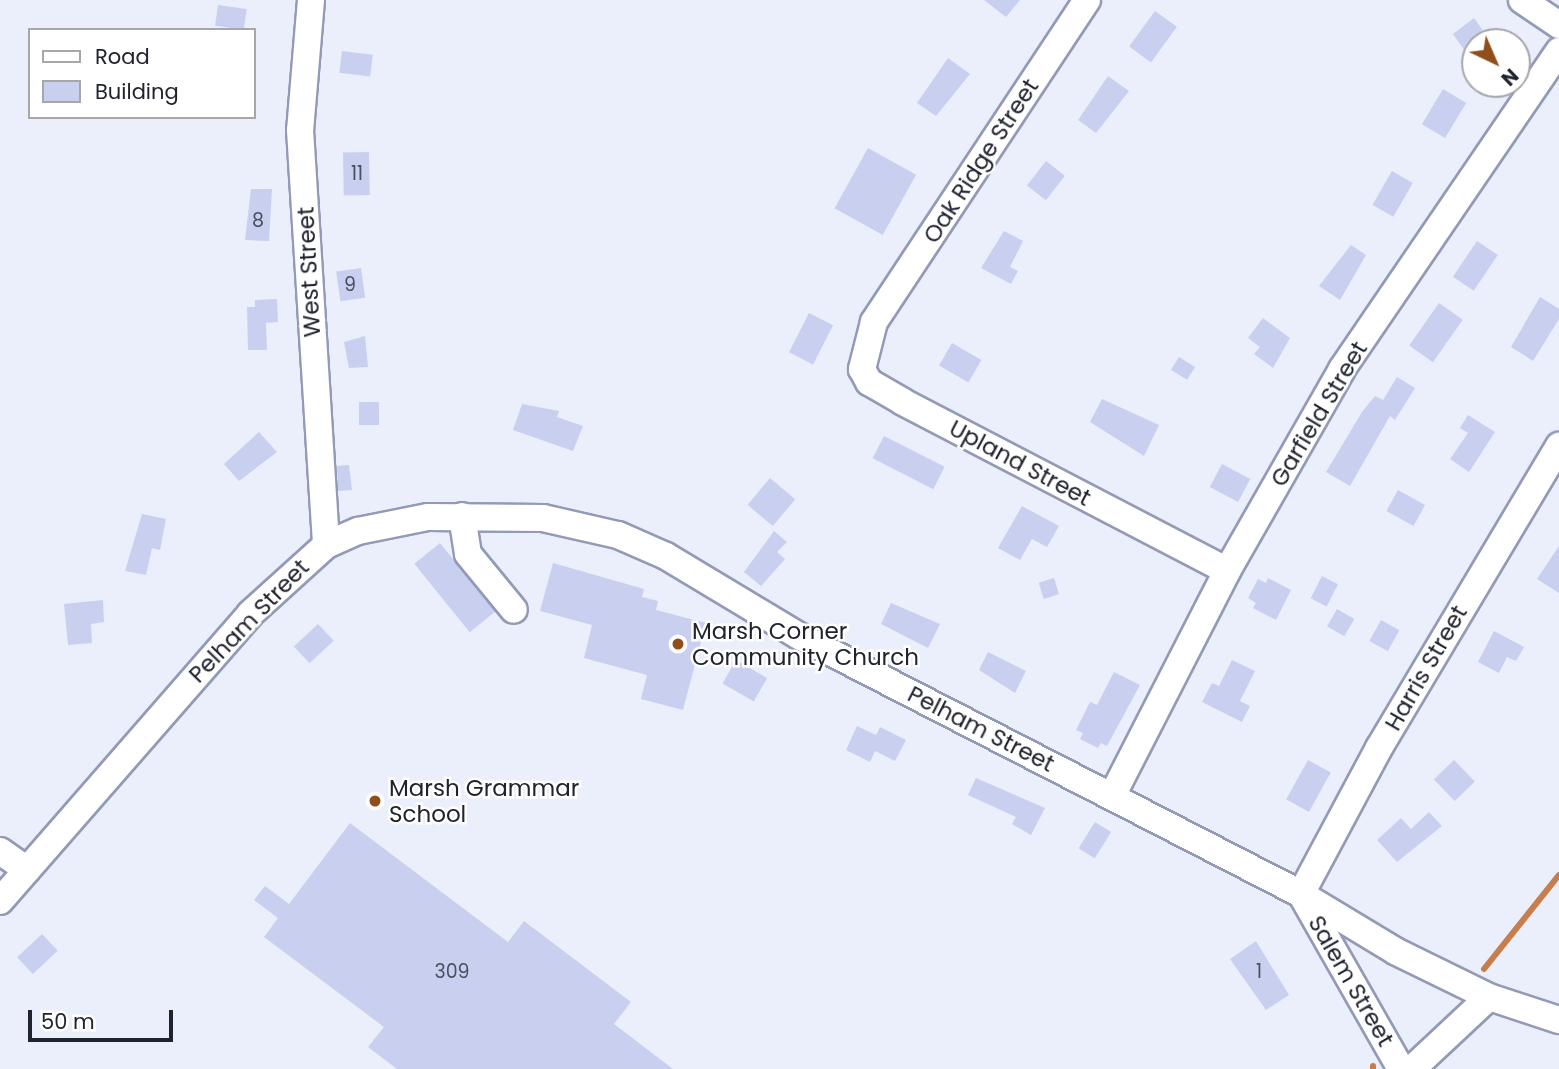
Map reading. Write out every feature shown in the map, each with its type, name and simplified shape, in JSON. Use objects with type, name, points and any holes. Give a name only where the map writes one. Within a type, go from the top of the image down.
[{"type":"street","name":"West Street","points":[[312,0],[300,130],[326,545]]},
{"type":"street","name":"Oak Ridge Street","points":[[874,322],[1087,0]]},
{"type":"street","points":[[1522,0],[1559,25]]},
{"type":"street","name":"Garfield Street","points":[[1112,796],[1227,571],[1342,369],[1559,51]]},
{"type":"street","name":"Upland Street","points":[[874,322],[862,369],[869,382],[1227,571]]},
{"type":"street","name":"Harris Street","points":[[1301,894],[1379,748],[1559,446]]},
{"type":"street","name":"Pelham Street","points":[[0,901],[250,614],[326,545],[391,522],[462,516],[543,518],[643,544],[801,636],[1301,894],[1395,951],[1489,997],[1559,1020]]},
{"type":"street","points":[[462,516],[468,554],[513,610]]},
{"type":"street","points":[[0,851],[27,870]]},
{"type":"street","name":"Salem Street","points":[[1301,894],[1401,1069]]},
{"type":"street","name":"Salem Street","points":[[1412,1069],[1489,997]]},
{"type":"building","points":[[984,0],[1020,0],[1006,17]]},
{"type":"building","points":[[218,5],[247,9],[244,28],[215,26]]},
{"type":"building","points":[[1155,11],[1177,27],[1151,62],[1129,47]]},
{"type":"building","points":[[1474,18],[1481,28],[1461,28],[1461,45],[1453,34]]},
{"type":"building","points":[[342,51],[373,55],[370,77],[339,73]]},
{"type":"building","points":[[948,58],[970,74],[936,116],[917,103]]},
{"type":"building","points":[[1108,76],[1129,91],[1096,133],[1078,120]]},
{"type":"building","points":[[1443,89],[1466,103],[1445,138],[1422,124]]},
{"type":"building","points":[[868,148],[916,175],[883,235],[835,208]]},
{"type":"building","points":[[343,152],[369,152],[370,195],[344,195]]},
{"type":"building","points":[[1046,161],[1065,176],[1046,200],[1027,185]]},
{"type":"building","points":[[1392,171],[1413,183],[1393,217],[1372,205]]},
{"type":"building","points":[[251,189],[272,189],[269,241],[245,240]]},
{"type":"building","points":[[1004,231],[1023,241],[1010,267],[1018,271],[1011,284],[981,268]]},
{"type":"building","points":[[1477,241],[1498,255],[1474,291],[1453,277]]},
{"type":"building","points":[[1351,245],[1366,255],[1340,300],[1319,286]]},
{"type":"building","points":[[361,268],[365,298],[340,301],[336,271]]},
{"type":"building","points":[[1540,297],[1559,309],[1559,319],[1533,361],[1511,347]]},
{"type":"building","points":[[277,299],[278,322],[266,323],[267,350],[248,350],[247,307],[255,307],[255,300]]},
{"type":"building","points":[[1439,303],[1463,320],[1433,362],[1409,346]]},
{"type":"building","points":[[809,313],[833,325],[813,364],[789,352]]},
{"type":"building","points":[[1263,318],[1290,338],[1273,368],[1254,354],[1260,347],[1248,338]]},
{"type":"building","points":[[365,336],[368,367],[349,368],[344,342]]},
{"type":"building","points":[[952,343],[981,360],[968,383],[939,366]]},
{"type":"building","points":[[1179,357],[1195,367],[1187,380],[1171,370]]},
{"type":"building","points":[[1397,377],[1415,388],[1395,420],[1390,416],[1350,486],[1326,472],[1362,412],[1375,396],[1383,400]]},
{"type":"building","points":[[1102,399],[1159,425],[1144,456],[1090,422]]},
{"type":"building","points":[[359,402],[379,402],[379,425],[359,425]]},
{"type":"building","points":[[522,404],[559,411],[557,417],[583,426],[573,451],[513,430]]},
{"type":"building","points":[[1468,415],[1495,432],[1469,472],[1450,459],[1468,433],[1460,428]]},
{"type":"building","points":[[259,432],[277,452],[239,481],[224,464]]},
{"type":"building","points":[[884,436],[945,467],[933,489],[873,458]]},
{"type":"building","points":[[1222,464],[1250,479],[1238,502],[1210,487]]},
{"type":"building","points":[[349,465],[352,490],[338,491],[337,466]]},
{"type":"building","points":[[770,478],[795,499],[773,526],[748,505]]},
{"type":"building","points":[[1398,490],[1425,505],[1413,526],[1386,511]]},
{"type":"building","points":[[1022,506],[1059,526],[1047,547],[1032,539],[1020,560],[998,548]]},
{"type":"building","points":[[142,514],[166,519],[160,550],[152,548],[146,575],[125,571]]},
{"type":"building","points":[[774,531],[787,542],[777,552],[785,559],[761,586],[744,572]]},
{"type":"building","points":[[440,543],[495,611],[470,632],[414,564]]},
{"type":"building","points":[[1559,546],[1559,593],[1537,579]]},
{"type":"building","name":"Marsh Corner Community Church","points":[[553,563],[644,589],[642,597],[658,601],[656,610],[706,623],[683,710],[641,699],[647,675],[584,658],[592,625],[540,611]]},
{"type":"building","points":[[1322,576],[1338,584],[1327,606],[1311,598]]},
{"type":"building","points":[[1054,578],[1059,594],[1044,599],[1039,583]]},
{"type":"building","points":[[1268,578],[1291,590],[1276,620],[1253,608],[1256,603],[1248,598],[1258,579],[1266,583]]},
{"type":"building","points":[[103,600],[104,622],[91,624],[92,643],[68,645],[64,604]]},
{"type":"building","points":[[891,603],[940,624],[928,648],[881,624]]},
{"type":"building","points":[[1337,609],[1354,619],[1344,636],[1327,626]]},
{"type":"building","points":[[1381,620],[1399,630],[1388,651],[1369,641]]},
{"type":"building","points":[[318,624],[334,641],[310,663],[294,647]]},
{"type":"building","points":[[1494,631],[1524,647],[1516,661],[1507,657],[1499,673],[1478,662]]},
{"type":"building","points":[[988,652],[1026,671],[1015,693],[979,670]]},
{"type":"building","points":[[736,660],[767,678],[754,701],[722,683]]},
{"type":"building","points":[[1232,660],[1255,671],[1240,701],[1250,706],[1242,722],[1202,702],[1212,683],[1219,686]]},
{"type":"building","points":[[1114,672],[1140,685],[1107,746],[1101,743],[1098,748],[1080,739],[1083,733],[1076,730],[1090,702],[1097,705]]},
{"type":"building","points":[[857,726],[876,735],[880,727],[906,740],[895,761],[875,751],[870,762],[846,750]]},
{"type":"building","points":[[1308,760],[1331,773],[1309,812],[1286,799]]},
{"type":"building","points":[[1454,760],[1475,782],[1455,801],[1434,779]]},
{"type":"building","points":[[976,778],[1045,808],[1031,835],[1012,824],[1016,817],[968,795]]},
{"type":"building","points":[[1429,812],[1442,826],[1397,862],[1377,840],[1401,818],[1411,829]]},
{"type":"building","points":[[1095,822],[1111,832],[1095,858],[1079,848]]},
{"type":"building","points":[[350,823],[508,942],[524,921],[631,1002],[614,1024],[673,1069],[397,1069],[368,1047],[384,1027],[264,937],[278,918],[254,900],[265,886],[289,904]]},
{"type":"building","points":[[42,934],[58,951],[33,974],[17,957]]},
{"type":"building","points":[[1256,941],[1289,995],[1266,1010],[1230,959]]},
{"type":"waterway","points":[[1484,969],[1559,875]]},
{"type":"place","name":"Marsh Corner Community Church","points":[[678,644]]},
{"type":"place","name":"Marsh Grammar School","points":[[375,801]]}]
